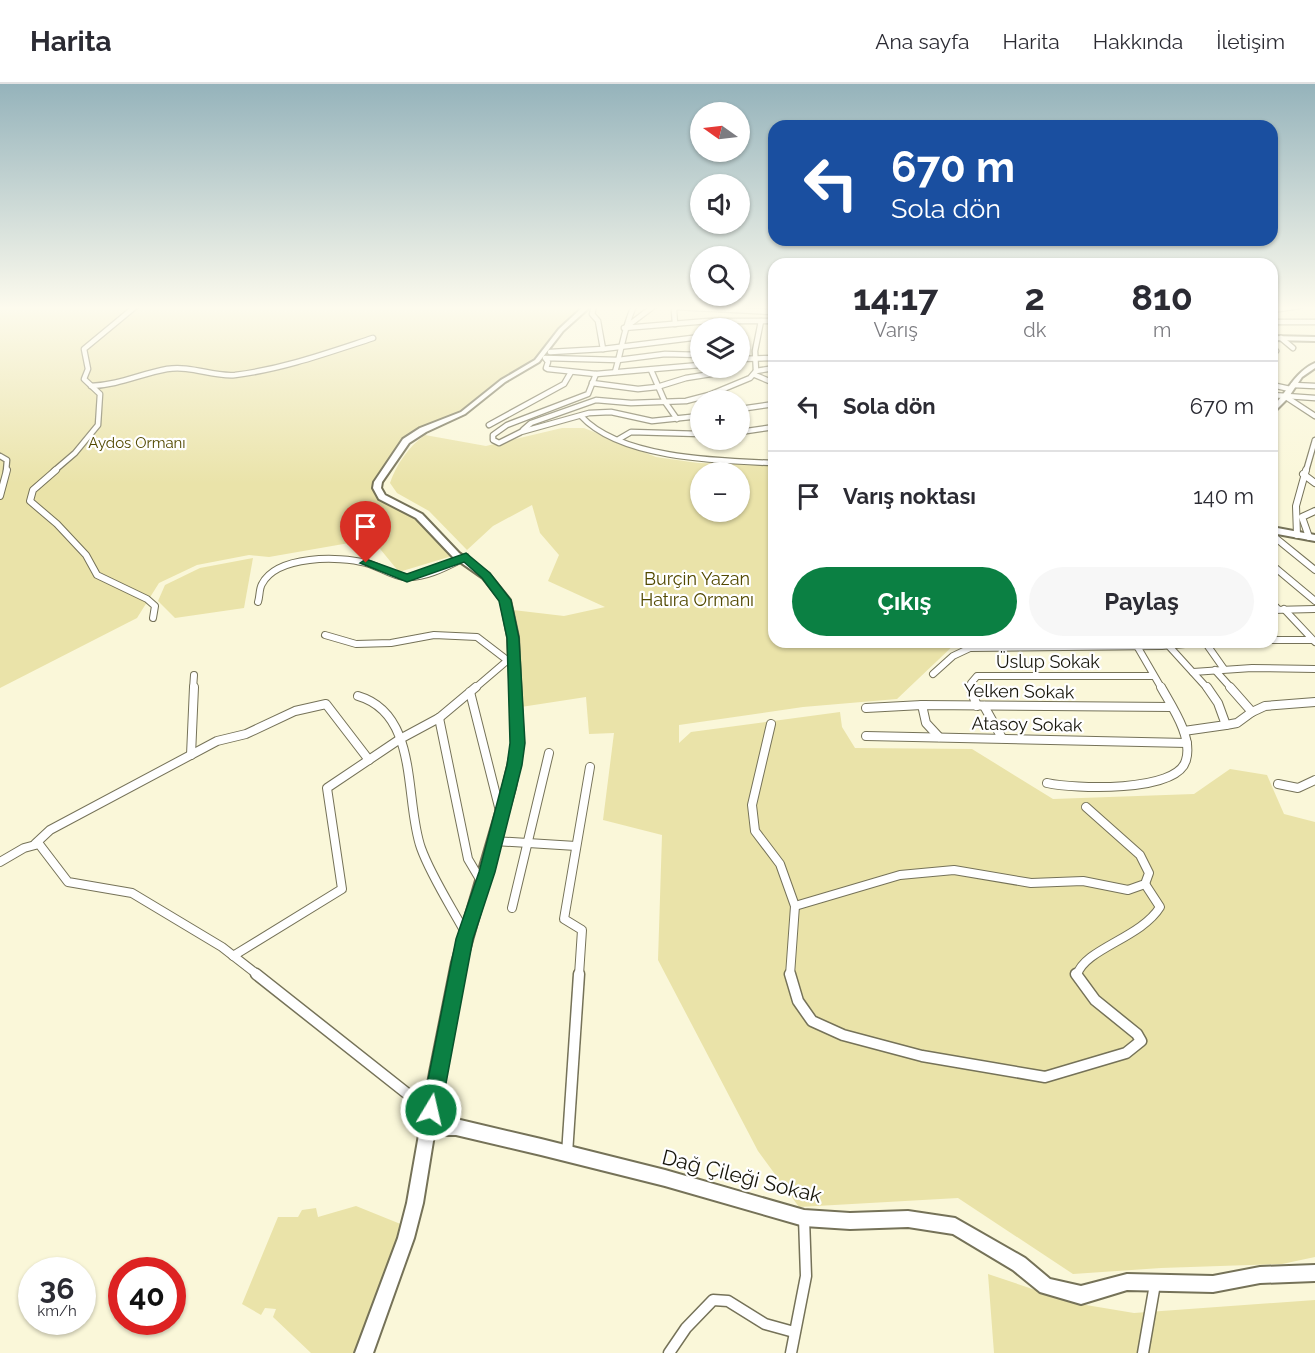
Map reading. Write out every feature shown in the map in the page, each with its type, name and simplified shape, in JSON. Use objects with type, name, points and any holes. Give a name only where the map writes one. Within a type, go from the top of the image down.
[{"type":"street","points":[[87,365],[84,379],[100,394],[98,425],[75,453],[33,489],[30,501],[57,524],[86,555],[97,575],[147,599],[155,606],[153,618]]},
{"type":"street","points":[[91,386],[113,385],[168,369],[190,368],[232,375],[290,365]]},
{"type":"street","points":[[364,1353],[406,1238],[415,1203],[466,934],[483,883],[515,765],[518,743],[505,600],[486,576],[418,516],[382,497],[377,488],[378,482],[400,447],[411,438],[463,413],[502,381],[528,365]]},
{"type":"street","points":[[547,365],[546,368],[596,374],[690,366]]},
{"type":"street","points":[[615,372],[617,365]]},
{"type":"street","points":[[756,373],[757,365]]},
{"type":"street","points":[[1278,404],[1290,391],[1299,375],[1315,365]]},
{"type":"street","points":[[651,370],[657,387],[677,419]]},
{"type":"street","points":[[521,432],[531,423],[596,400],[633,403],[665,402],[709,396],[756,373],[768,370]]},
{"type":"street","points":[[489,425],[564,384],[571,372]]},
{"type":"street","points":[[756,373],[768,379]]},
{"type":"street","points":[[596,374],[588,394],[507,425],[493,435],[493,440],[500,443],[521,432],[589,412],[602,411],[644,420],[690,417]]},
{"type":"street","points":[[592,383],[638,389],[657,387],[690,377]]},
{"type":"street","points":[[1278,394],[1315,386]]},
{"type":"street","points":[[1278,387],[1315,398]]},
{"type":"street","points":[[633,403],[638,389]]},
{"type":"street","points":[[1290,391],[1315,417]]},
{"type":"street","points":[[588,394],[596,400]]},
{"type":"street","points":[[750,408],[768,405]]},
{"type":"street","points":[[581,416],[590,426],[662,454],[684,459],[768,463]]},
{"type":"street","points":[[750,431],[768,428]]},
{"type":"street","points":[[619,439],[633,432],[690,434]]},
{"type":"street","points":[[1297,533],[1296,504],[1315,441]]},
{"type":"street","points":[[0,456],[7,460],[8,469],[0,496]]},
{"type":"street","points":[[1304,474],[1315,483]]},
{"type":"street","points":[[1296,504],[1315,511]]},
{"type":"street","points":[[1312,536],[1302,517],[1315,511]]},
{"type":"street","points":[[1278,530],[1312,536]]},
{"type":"street","points":[[1278,540],[1315,570]]},
{"type":"street","points":[[258,602],[262,583],[280,567],[319,559],[366,563],[407,578],[467,560]]},
{"type":"street","points":[[1278,570],[1315,602]]},
{"type":"street","points":[[1278,610],[1315,609]]},
{"type":"street","points":[[1278,610],[1314,640]]},
{"type":"street","points":[[325,635],[356,644],[391,643],[434,635],[477,637],[511,657]]},
{"type":"street","points":[[1278,640],[1314,640]]},
{"type":"street","points":[[933,674],[952,656],[970,648]]},
{"type":"street","points":[[1047,783],[1066,787],[1143,784],[1162,781],[1177,774],[1187,759],[1184,731],[1138,648]]},
{"type":"street","points":[[1171,648],[1193,672],[1224,715],[1226,725]]},
{"type":"street","points":[[1208,648],[1224,669]]},
{"type":"street","points":[[233,956],[342,890],[327,788],[400,739],[439,718],[511,657]]},
{"type":"street","points":[[1193,672],[1224,669],[1315,669]]},
{"type":"street","points":[[1215,670],[1252,712]]},
{"type":"street","points":[[191,755],[194,675]]},
{"type":"street","name":"Üslup Sokak","points":[[980,706],[970,688],[977,676],[1153,676]]},
{"type":"street","points":[[470,692],[501,816]]},
{"type":"street","points":[[358,696],[374,701],[386,712],[400,739],[421,848],[466,934]]},
{"type":"street","points":[[1184,731],[1237,723],[1265,706],[1315,702]]},
{"type":"street","points":[[33,846],[50,830],[217,741],[247,734],[290,711],[326,704],[369,760]]},
{"type":"street","points":[[922,705],[925,723],[930,731],[939,737]]},
{"type":"street","name":"Yelken Sokak","points":[[866,708],[922,705],[1171,707]]},
{"type":"street","points":[[980,706],[1002,738]]},
{"type":"street","points":[[439,718],[468,859],[483,883]]},
{"type":"street","points":[[771,724],[752,805],[755,831],[780,864],[795,906],[790,976],[798,1001],[812,1021],[843,1035],[922,1056],[1045,1077],[1126,1053],[1141,1041],[1137,1034],[1082,988],[1076,974],[1081,965],[1109,945],[1156,918],[1160,907],[1145,884]]},
{"type":"street","name":"Atasoy Sokak","points":[[866,736],[1187,743]]},
{"type":"street","points":[[512,908],[549,753]]},
{"type":"street","points":[[567,1154],[582,930],[564,920],[590,767]]},
{"type":"street","points":[[1278,784],[1298,788],[1315,780]]},
{"type":"street","points":[[1086,807],[1140,855],[1149,873],[1145,884]]},
{"type":"street","points":[[494,841],[576,846]]},
{"type":"street","points":[[0,862],[24,848],[39,844],[68,882],[132,893],[233,956],[431,1110]]},
{"type":"street","points":[[795,906],[900,875],[954,870],[1031,884],[1083,881],[1128,890],[1145,884]]},
{"type":"street","name":"Dağ Çileği Sokak","points":[[429,1127],[456,1127],[665,1178],[804,1218],[850,1221],[908,1219],[955,1226],[1019,1264],[1046,1286],[1081,1295],[1127,1282],[1213,1284],[1260,1275],[1315,1273]]},
{"type":"street","points":[[791,1353],[806,1276],[804,1218]]},
{"type":"street","points":[[1143,1353],[1155,1284]]},
{"type":"street","points":[[669,1353],[686,1328],[713,1300],[728,1300],[765,1324],[794,1332]]},
{"type":"green space","name":"Aydos Ormanı","points":[[0,365],[526,365],[501,380],[466,409],[413,433],[378,484],[384,496],[415,513],[452,556],[399,572],[372,539],[269,557],[249,555],[197,565],[159,583],[137,618],[0,688]]},
{"type":"green space","name":"Burçin Yazan Hatıra Ormanı","points":[[562,428],[584,428],[656,457],[691,462],[690,522],[750,522],[750,464],[768,465],[768,648],[951,648],[897,699],[803,707],[679,725],[679,743],[691,732],[840,712],[842,727],[855,748],[972,749],[1053,799],[1194,794],[1230,769],[1267,775],[1284,814],[1315,822],[1315,1257],[1282,1264],[1073,1274],[958,1198],[799,1207],[758,1151],[658,960],[662,835],[603,820],[614,733],[589,734],[586,697],[521,707],[513,610],[564,616],[605,607],[548,581],[559,555],[540,533],[532,505],[493,526],[467,550],[429,511],[397,493],[390,483],[404,456],[425,435],[486,446]]},
{"type":"green space","points":[[253,558],[244,608],[175,618],[158,601],[165,585],[200,568]]},
{"type":"green space","points":[[356,1206],[403,1225],[356,1353],[311,1353],[273,1317],[276,1309],[265,1308],[261,1315],[242,1304],[278,1217],[298,1217],[302,1210],[316,1208],[318,1217]]},
{"type":"green space","points":[[988,1274],[1074,1303],[1134,1313],[1315,1300],[1315,1353],[994,1353]]},
{"type":"route","points":[[366,563],[396,576],[407,578],[466,557],[486,576],[505,600],[513,638],[518,743],[515,765],[487,872],[459,962],[431,1110]]}]
